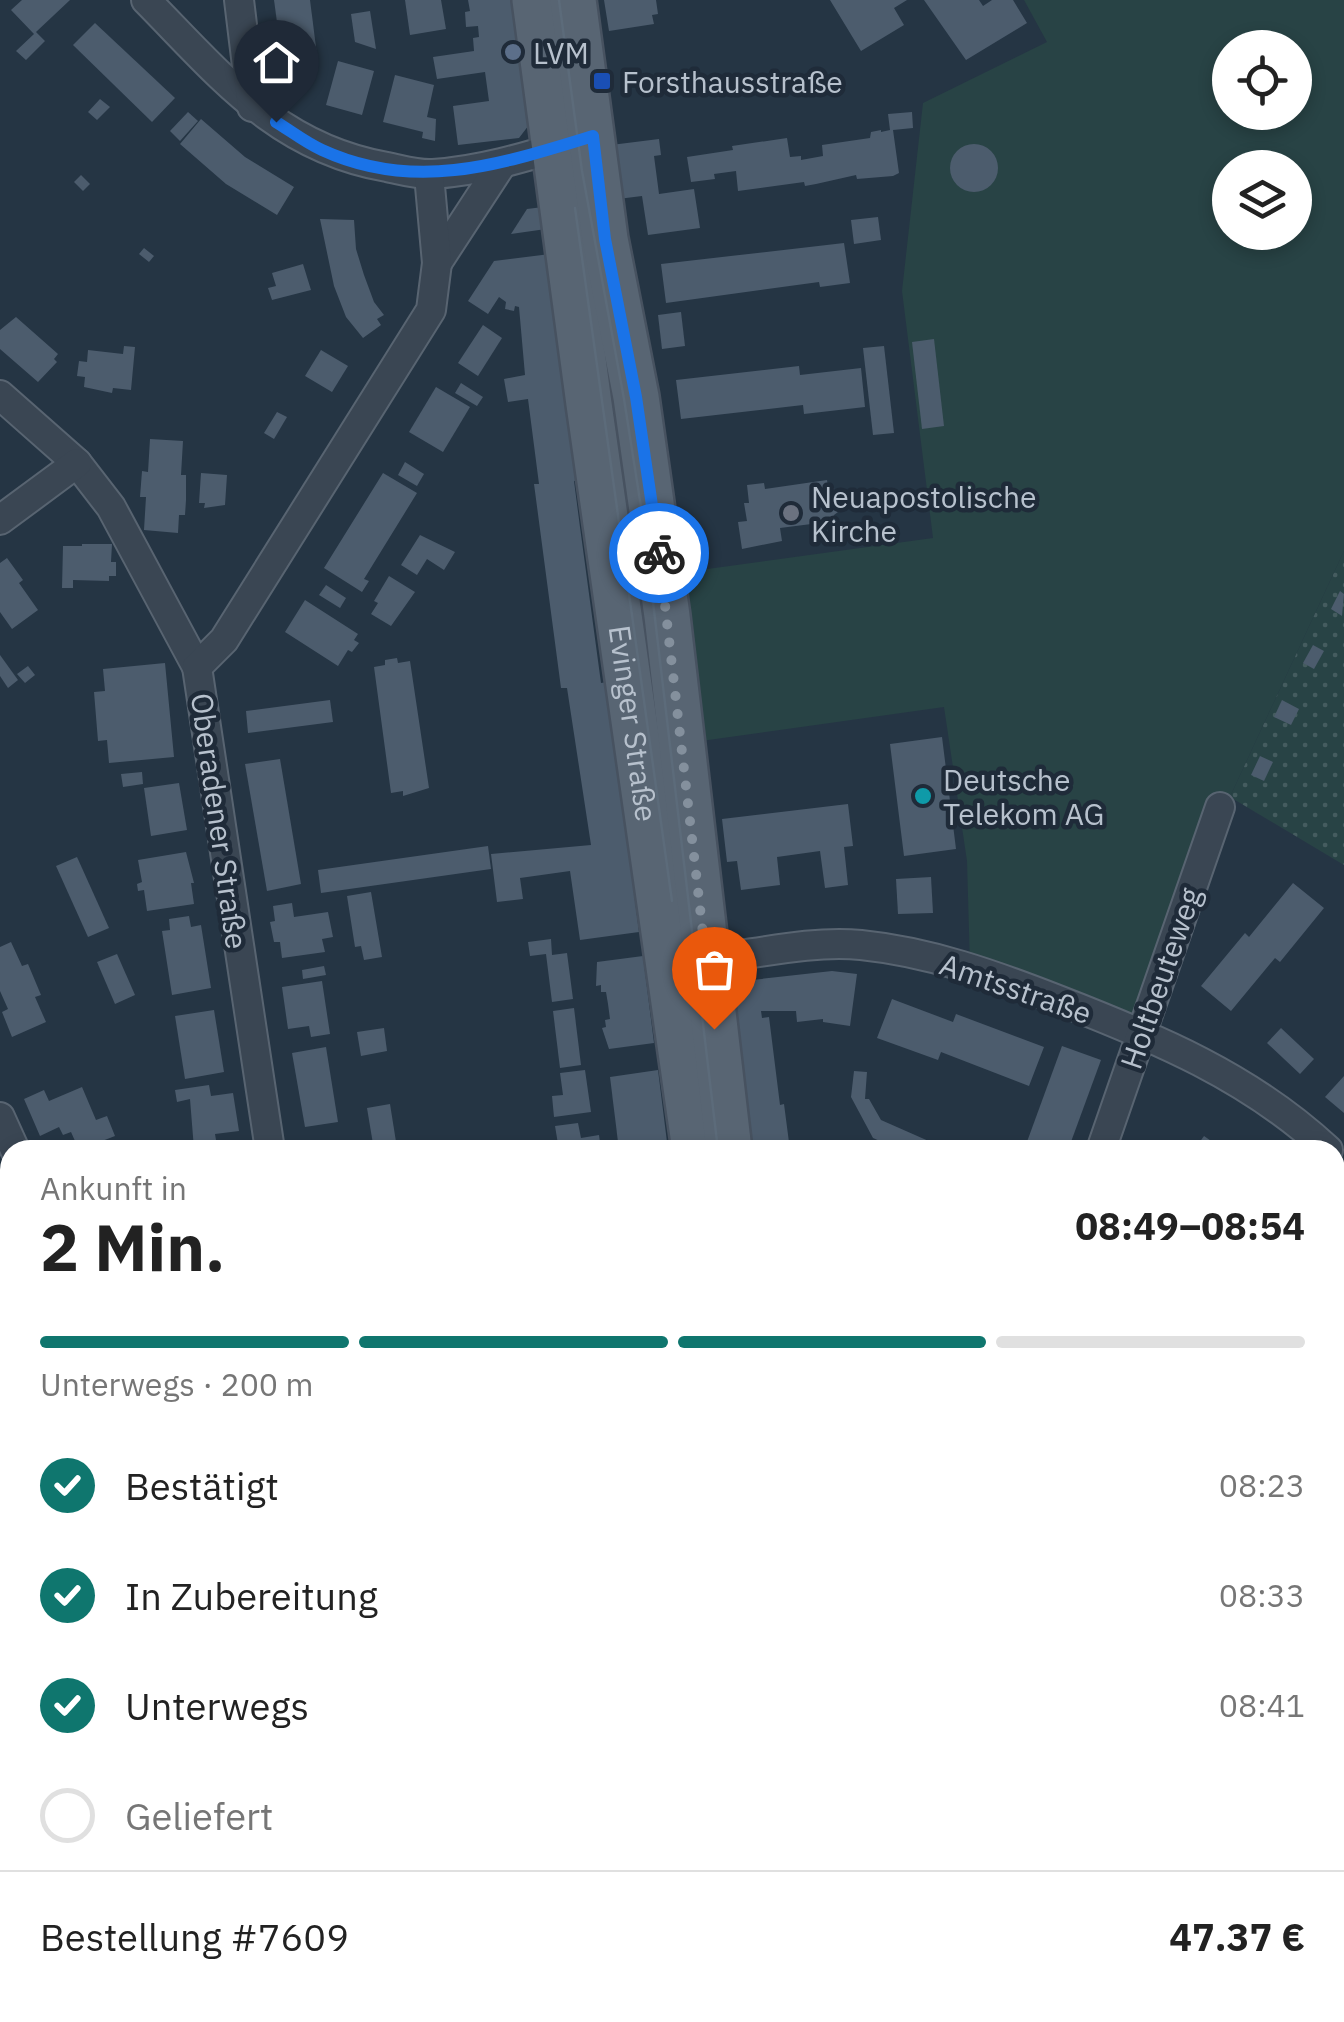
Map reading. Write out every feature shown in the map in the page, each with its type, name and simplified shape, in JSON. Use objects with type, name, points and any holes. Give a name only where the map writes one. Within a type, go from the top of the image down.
[{"type":"main road","name":"Evinger Straße","points":[[535,0],[605,239],[636,397],[668,616],[694,1140]]},
{"type":"main road","name":"Evinger Straße","points":[[573,0],[574,142]]},
{"type":"main road","name":"Evinger Straße","points":[[687,962],[727,1140]]},
{"type":"street","points":[[146,0],[252,107],[322,150],[363,163],[429,174],[501,164],[574,142]]},
{"type":"street","points":[[239,0],[252,107]]},
{"type":"street","name":"Oberadener Straße","points":[[437,262],[501,164]]},
{"type":"street","name":"Oberadener Straße","points":[[268,1140],[197,667],[224,640],[431,310],[437,262],[429,174]]},
{"type":"street","points":[[0,395],[76,463],[111,507],[197,667]]},
{"type":"street","points":[[0,520],[76,463]]},
{"type":"street","name":"Holtbeuteweg","points":[[1104,1140],[1220,807]]},
{"type":"street","name":"Amtsstraße","points":[[687,962],[761,951],[859,945],[970,966],[1140,1032],[1230,1076],[1272,1102],[1316,1140]]},
{"type":"street","points":[[0,1116],[11,1140]]},
{"type":"green space","points":[[1024,0],[1344,0],[1344,551],[1230,797],[1220,807],[1141,1032],[970,966],[967,861],[944,707],[694,742],[671,574],[933,538],[902,291],[923,103],[1047,42]]},
{"type":"green space","points":[[1344,551],[1344,865],[1230,797]]},
{"type":"building","points":[[22,0],[70,0],[36,32],[45,41],[26,60],[16,51],[34,34],[11,10]]},
{"type":"building","points":[[274,0],[310,0],[317,55],[282,59]]},
{"type":"building","points":[[405,0],[441,0],[446,29],[410,35]]},
{"type":"building","points":[[468,0],[516,0],[532,121],[519,138],[458,145],[453,106],[489,101],[485,72],[437,79],[433,57],[474,51],[473,38],[479,37],[478,26],[466,27]]},
{"type":"building","points":[[604,0],[656,0],[658,14],[652,15],[654,24],[609,31]]},
{"type":"building","points":[[830,0],[907,0],[894,8],[904,25],[861,51]]},
{"type":"building","points":[[924,0],[979,0],[983,6],[992,0],[1013,0],[1027,23],[966,60]]},
{"type":"building","points":[[370,11],[376,49],[355,42],[351,14]]},
{"type":"building","points":[[95,23],[175,98],[152,122],[73,45]]},
{"type":"building","points":[[338,61],[374,71],[362,115],[326,105]]},
{"type":"building","points":[[395,75],[434,85],[427,117],[436,119],[435,141],[422,138],[423,132],[383,122]]},
{"type":"building","points":[[100,99],[110,107],[97,120],[88,112]]},
{"type":"building","points":[[188,112],[198,121],[180,141],[170,131]]},
{"type":"building","points":[[912,112],[913,128],[893,130],[899,173],[893,176],[857,179],[856,175],[805,186],[804,182],[738,191],[736,171],[691,182],[687,157],[787,138],[790,157],[801,156],[801,160],[823,156],[822,145],[870,138],[871,132],[890,130],[888,114]]},
{"type":"building","points":[[201,119],[245,157],[294,187],[277,215],[226,184],[180,144]]},
{"type":"building","points":[[659,139],[661,155],[654,156],[659,194],[694,189],[700,228],[648,235],[642,196],[618,199],[611,145]]},
{"type":"building","points":[[974,144],[991,151],[998,168],[991,185],[974,192],[957,185],[950,168],[957,151]]},
{"type":"building","points":[[81,175],[90,184],[83,191],[74,182]]},
{"type":"building","points":[[543,207],[546,229],[511,234],[527,209]]},
{"type":"building","points":[[878,217],[881,240],[854,244],[851,220]]},
{"type":"building","points":[[320,219],[354,220],[356,249],[364,275],[374,302],[384,315],[377,319],[381,325],[363,338],[346,317],[334,286]]},
{"type":"building","points":[[844,243],[850,283],[820,287],[819,282],[666,303],[661,264]]},
{"type":"building","points":[[144,248],[154,256],[149,262],[139,254]]},
{"type":"building","points":[[550,254],[580,480],[574,481],[580,527],[601,683],[607,682],[639,932],[580,940],[570,871],[520,878],[523,899],[497,902],[491,854],[591,845],[567,688],[561,688],[534,484],[539,484],[528,399],[508,402],[504,379],[525,375],[519,307],[515,306],[514,311],[505,309],[506,302],[499,297],[488,314],[468,301],[494,261]]},
{"type":"building","points":[[303,264],[311,290],[272,300],[268,288],[276,286],[272,273]]},
{"type":"building","points":[[681,312],[685,346],[662,349],[658,315]]},
{"type":"building","points":[[16,317],[58,354],[54,359],[57,362],[38,382],[0,349],[0,330]]},
{"type":"building","points":[[483,325],[502,338],[478,376],[458,363]]},
{"type":"building","points":[[934,339],[944,426],[922,429],[912,342]]},
{"type":"building","points":[[124,346],[135,347],[131,390],[113,388],[112,393],[84,387],[85,377],[77,376],[79,361],[87,362],[88,350],[123,354]]},
{"type":"building","points":[[884,346],[894,433],[873,435],[863,348]]},
{"type":"building","points":[[321,350],[348,366],[332,392],[305,376]]},
{"type":"building","points":[[799,366],[800,375],[861,368],[865,407],[804,414],[803,405],[681,419],[676,380]]},
{"type":"building","points":[[461,383],[483,397],[477,406],[455,393]]},
{"type":"building","points":[[436,387],[470,407],[443,452],[409,432]]},
{"type":"building","points":[[277,412],[287,417],[274,439],[264,433]]},
{"type":"building","points":[[150,439],[183,441],[181,475],[186,475],[186,500],[185,515],[179,515],[178,533],[144,530],[146,497],[140,497],[142,471],[148,472]]},
{"type":"building","points":[[405,462],[424,474],[417,486],[398,475]]},
{"type":"building","points":[[201,473],[227,475],[225,505],[204,508],[205,503],[199,503]]},
{"type":"building","points":[[383,473],[417,493],[364,579],[369,581],[362,592],[324,568]]},
{"type":"building","name":"Neuapostolische Kirche","points":[[827,480],[828,487],[834,488],[838,512],[835,521],[780,528],[782,541],[742,549],[738,522],[747,521],[747,485],[764,483],[765,489]]},
{"type":"building","points":[[420,535],[455,552],[444,570],[427,559],[417,575],[401,565]]},
{"type":"building","points":[[112,544],[111,562],[116,562],[116,576],[109,576],[109,581],[73,580],[73,588],[62,588],[63,546]]},
{"type":"building","points":[[7,558],[38,610],[12,629],[0,612],[0,563]]},
{"type":"building","points":[[389,576],[415,592],[391,626],[371,614]]},
{"type":"building","points":[[326,585],[346,598],[340,608],[319,595]]},
{"type":"building","points":[[1340,591],[1344,594],[1342,616],[1331,609]]},
{"type":"building","points":[[305,600],[358,634],[354,640],[359,643],[352,652],[348,650],[338,666],[285,632]]},
{"type":"building","points":[[1313,645],[1324,651],[1314,669],[1303,663]]},
{"type":"building","points":[[0,655],[18,680],[8,688],[0,676]]},
{"type":"building","points":[[397,658],[398,663],[410,661],[429,788],[403,796],[403,791],[391,793],[374,667]]},
{"type":"building","points":[[165,663],[174,757],[109,763],[107,740],[98,741],[94,692],[105,691],[103,669]]},
{"type":"building","points":[[28,666],[35,675],[25,683],[17,674]]},
{"type":"building","points":[[330,700],[333,722],[248,733],[246,711]]},
{"type":"building","points":[[1282,700],[1299,709],[1291,725],[1274,717]]},
{"type":"building","name":"Deutsche Telekom AG","points":[[942,737],[956,849],[904,856],[890,744]]},
{"type":"building","points":[[1260,756],[1273,762],[1264,781],[1251,775]]},
{"type":"building","points":[[280,759],[301,884],[267,891],[245,764]]},
{"type":"building","points":[[142,772],[143,784],[123,787],[121,774]]},
{"type":"building","points":[[179,783],[187,830],[151,836],[144,788]]},
{"type":"building","points":[[848,804],[853,846],[844,847],[848,885],[825,888],[820,851],[777,857],[780,885],[741,890],[737,861],[727,862],[722,819]]},
{"type":"building","points":[[488,846],[491,869],[321,893],[318,870]]},
{"type":"building","points":[[186,852],[194,883],[194,904],[147,911],[144,890],[138,891],[137,884],[142,882],[138,860]]},
{"type":"building","points":[[77,857],[109,928],[88,937],[56,866]]},
{"type":"building","points":[[931,877],[933,913],[898,914],[896,879]]},
{"type":"building","points":[[1293,883],[1324,908],[1280,962],[1275,958],[1231,1011],[1201,986],[1245,933],[1249,937]]},
{"type":"building","points":[[371,892],[382,957],[364,960],[361,946],[355,947],[347,896]]},
{"type":"building","points":[[292,903],[294,917],[328,912],[333,937],[322,939],[325,952],[282,958],[280,942],[274,942],[270,922],[275,921],[273,906]]},
{"type":"building","points":[[189,916],[191,927],[201,925],[211,988],[172,995],[162,931],[170,930],[169,919]]},
{"type":"building","points":[[551,939],[552,955],[567,953],[573,999],[552,1002],[546,954],[530,956],[528,942]]},
{"type":"building","points":[[11,942],[22,966],[28,964],[41,995],[35,997],[46,1022],[12,1037],[2,1012],[8,1009],[0,991],[0,947]]},
{"type":"building","points":[[117,954],[135,995],[115,1004],[97,962]]},
{"type":"building","points":[[643,956],[654,1043],[609,1049],[602,1028],[606,1027],[605,1020],[610,1019],[608,1004],[606,992],[601,992],[601,985],[596,986],[597,962]]},
{"type":"building","points":[[324,966],[326,975],[303,979],[302,970]]},
{"type":"building","points":[[832,971],[857,974],[850,1026],[823,1019],[797,1022],[796,1011],[761,1011],[762,1018],[769,1017],[780,1105],[784,1104],[789,1140],[746,1140],[725,983]]},
{"type":"building","points":[[322,981],[330,1034],[311,1037],[309,1026],[288,1029],[282,987]]},
{"type":"building","points":[[892,999],[953,1022],[956,1014],[1044,1047],[1029,1086],[941,1052],[938,1060],[877,1038]]},
{"type":"building","points":[[574,1008],[581,1065],[560,1068],[553,1011]]},
{"type":"building","points":[[214,1010],[224,1072],[185,1079],[175,1016]]},
{"type":"building","points":[[384,1028],[387,1051],[361,1056],[357,1032]]},
{"type":"building","points":[[1281,1028],[1314,1059],[1300,1074],[1267,1043]]},
{"type":"building","points":[[1062,1046],[1101,1060],[1072,1140],[1028,1140]]},
{"type":"building","points":[[326,1047],[338,1122],[305,1127],[292,1053]]},
{"type":"building","points":[[585,1070],[591,1112],[554,1117],[552,1096],[563,1095],[560,1073]]},
{"type":"building","points":[[658,1070],[667,1140],[618,1140],[610,1077]]},
{"type":"building","points":[[854,1071],[867,1072],[865,1099],[869,1099],[881,1120],[926,1140],[873,1138],[851,1097]]},
{"type":"building","points":[[1344,1076],[1344,1113],[1325,1097]]},
{"type":"building","points":[[209,1085],[211,1096],[233,1093],[239,1131],[215,1134],[216,1140],[193,1140],[190,1099],[177,1102],[175,1090]]},
{"type":"building","points":[[82,1087],[96,1120],[107,1116],[115,1136],[75,1140],[71,1132],[63,1135],[59,1127],[40,1136],[24,1099],[44,1090],[49,1101]]},
{"type":"building","points":[[390,1104],[396,1140],[372,1140],[367,1108]]},
{"type":"building","points":[[578,1123],[581,1138],[599,1135],[600,1140],[557,1140],[555,1126]]},
{"type":"tram line","points":[[559,0],[582,171],[644,526],[717,1140]]},
{"type":"tram line","points":[[575,208],[672,901]]},
{"type":"way so far","points":[[659,553],[714,1029]]},
{"type":"place","name":"LVM","points":[[513,52]]},
{"type":"place","name":"Forsthausstraße","points":[[602,81]]},
{"type":"place","name":"Neuapostolische Kirche","points":[[791,513]]},
{"type":"place","name":"Deutsche Telekom AG","points":[[923,796]]},
{"type":"route","points":[[276,122],[322,150],[363,163],[429,174],[501,164],[593,136],[605,239],[636,397],[659,553]]}]
